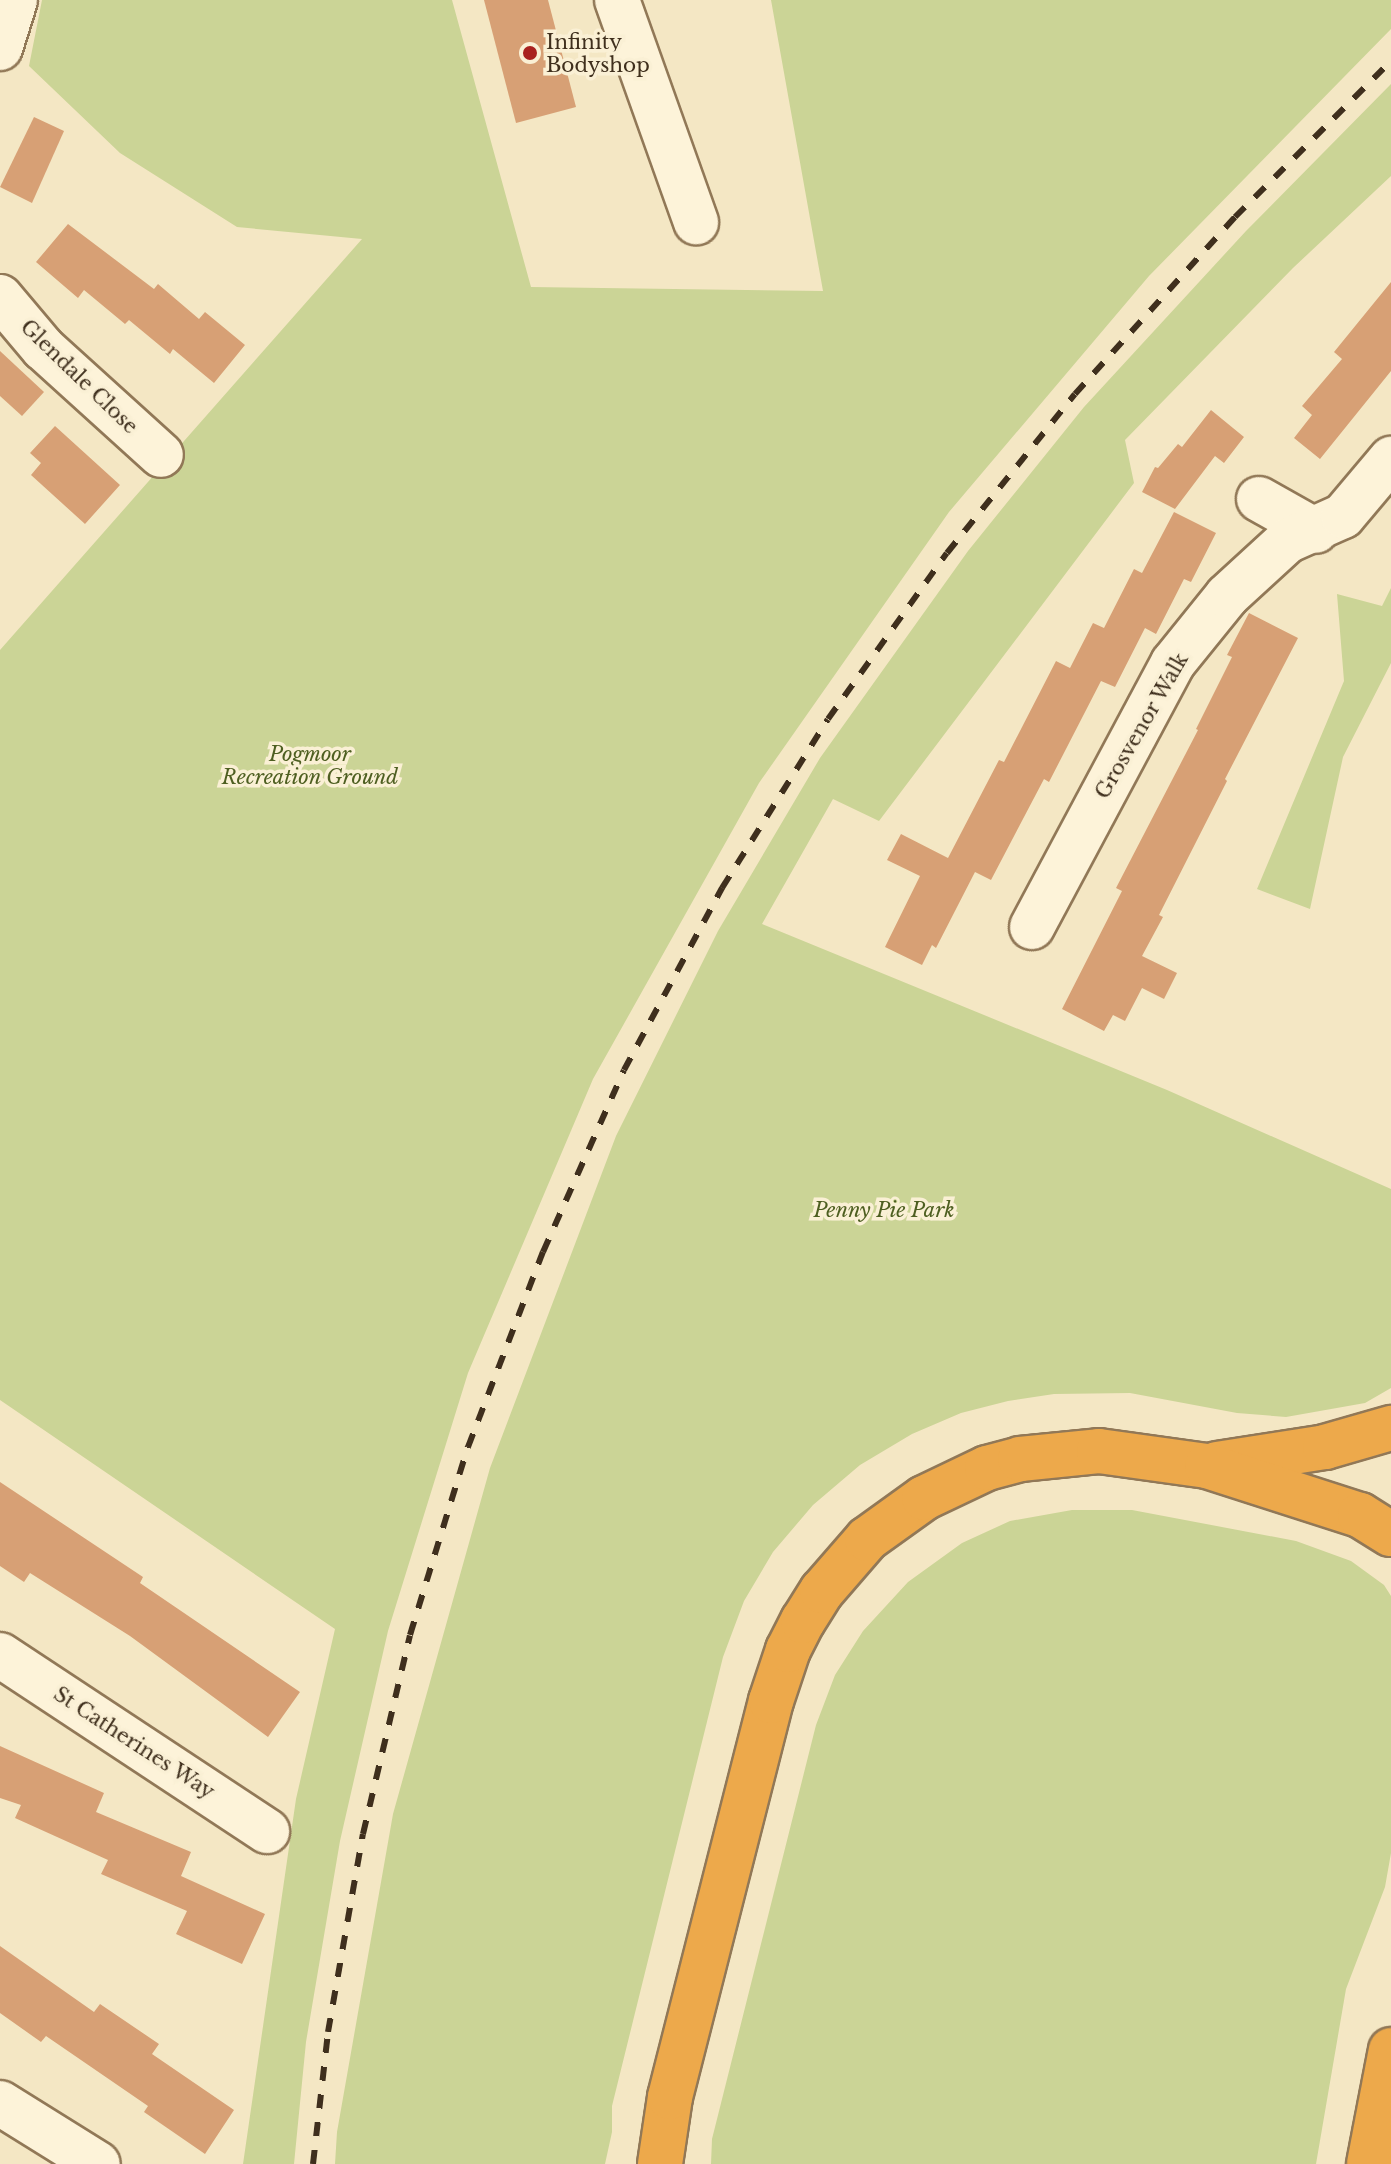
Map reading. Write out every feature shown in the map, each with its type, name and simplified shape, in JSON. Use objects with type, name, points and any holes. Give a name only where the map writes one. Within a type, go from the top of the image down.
[{"type":"highway","points":[[1207,1466],[1325,1447],[1391,1428]]},
{"type":"highway","points":[[657,2164],[670,2097],[771,1701],[788,1650],[803,1621],[845,1562],[894,1517],[924,1498],[987,1468],[1020,1459],[1099,1451],[1207,1466],[1360,1515],[1391,1534]]},
{"type":"highway","points":[[1369,2164],[1391,2050]]},
{"type":"street","points":[[0,48],[15,0]]},
{"type":"street","points":[[617,0],[696,222]]},
{"type":"street","name":"Glendale Close","points":[[0,297],[43,348],[161,455]]},
{"type":"street","name":"Grosvenor Walk","points":[[1032,927],[1173,663],[1227,596],[1287,541],[1316,531],[1343,516],[1391,459]]},
{"type":"street","points":[[1259,499],[1316,531]]},
{"type":"street","name":"St Catherines Way","points":[[0,1655],[267,1831]]},
{"type":"street","points":[[0,2103],[98,2164]]},
{"type":"green space","name":"Pogmoor Recreation Ground","points":[[42,0],[452,0],[531,287],[823,291],[771,0],[1391,0],[1391,29],[1149,276],[949,512],[759,783],[593,1079],[468,1373],[388,1631],[340,1841],[306,2042],[294,2164],[243,2164],[296,1799],[335,1629],[0,1400],[0,650],[362,239],[237,227],[120,153],[29,66]]},
{"type":"green space","name":"Penny Pie Park","points":[[1391,84],[1391,176],[1293,268],[1125,440],[1134,483],[879,821],[833,799],[762,924],[1167,1090],[1391,1189],[1391,1388],[1365,1403],[1286,1417],[1237,1413],[1130,1393],[1054,1394],[961,1413],[912,1434],[860,1465],[813,1505],[773,1552],[744,1601],[723,1657],[612,2106],[612,2132],[605,2164],[335,2164],[337,2132],[393,1814],[490,1468],[616,1136],[718,931],[820,758],[968,551],[1084,407],[1246,231]]},
{"type":"green space","points":[[1391,588],[1391,663],[1343,757],[1310,909],[1257,889],[1344,681],[1337,594],[1382,606]]},
{"type":"green space","points":[[1072,1510],[1132,1510],[1296,1541],[1351,1561],[1384,1585],[1391,1596],[1391,1853],[1385,1887],[1346,1989],[1316,2164],[711,2164],[712,2139],[816,1725],[835,1675],[863,1631],[908,1582],[962,1543],[1010,1521]]},
{"type":"building","name":"Infinity Bodyshop","points":[[484,0],[548,0],[576,107],[516,123]]},
{"type":"building","points":[[34,117],[64,131],[32,203],[0,187]]},
{"type":"building","points":[[68,224],[154,289],[158,284],[199,319],[205,312],[245,345],[214,383],[173,349],[170,354],[129,320],[125,324],[84,290],[78,298],[36,262]]},
{"type":"building","points":[[1391,282],[1391,371],[1320,459],[1294,438],[1312,415],[1302,406],[1342,359],[1334,352]]},
{"type":"building","points":[[0,351],[44,392],[22,416],[0,396]]},
{"type":"building","points":[[1211,410],[1244,437],[1224,463],[1215,456],[1175,509],[1142,492],[1155,467],[1158,468],[1178,444],[1182,447]]},
{"type":"building","points":[[55,426],[120,485],[85,524],[31,475],[41,463],[30,453]]},
{"type":"building","points":[[1174,512],[1216,533],[1191,582],[1184,579],[1156,634],[1145,628],[1115,687],[1101,681],[1049,782],[1044,779],[991,880],[975,872],[936,948],[932,945],[922,965],[885,947],[920,876],[887,860],[901,834],[948,858],[999,760],[1004,762],[1056,661],[1070,668],[1093,623],[1104,628],[1134,569],[1142,573]]},
{"type":"building","points":[[1249,613],[1298,638],[1225,779],[1227,781],[1159,915],[1163,917],[1142,956],[1177,973],[1164,999],[1142,988],[1125,1021],[1113,1015],[1104,1031],[1062,1009],[1122,891],[1116,888],[1198,730],[1232,657],[1227,655]]},
{"type":"building","points":[[0,1482],[143,1577],[140,1583],[300,1692],[268,1737],[130,1636],[30,1573],[24,1582],[0,1566]]},
{"type":"building","points":[[0,1746],[104,1793],[96,1812],[191,1852],[181,1876],[265,1914],[242,1964],[176,1934],[187,1911],[101,1874],[108,1860],[15,1818],[21,1805],[0,1798]]},
{"type":"building","points":[[0,1946],[94,2012],[100,2004],[159,2044],[152,2054],[234,2110],[205,2154],[144,2112],[148,2106],[46,2036],[41,2042],[0,2013]]},
{"type":"railway","points":[[313,2164],[328,2032],[363,1834],[410,1635],[468,1447],[543,1252],[624,1070],[722,888],[828,719],[947,553],[1075,394],[1235,217],[1391,61]]},
{"type":"place","name":"Infinity Bodyshop","points":[[530,53]]}]
